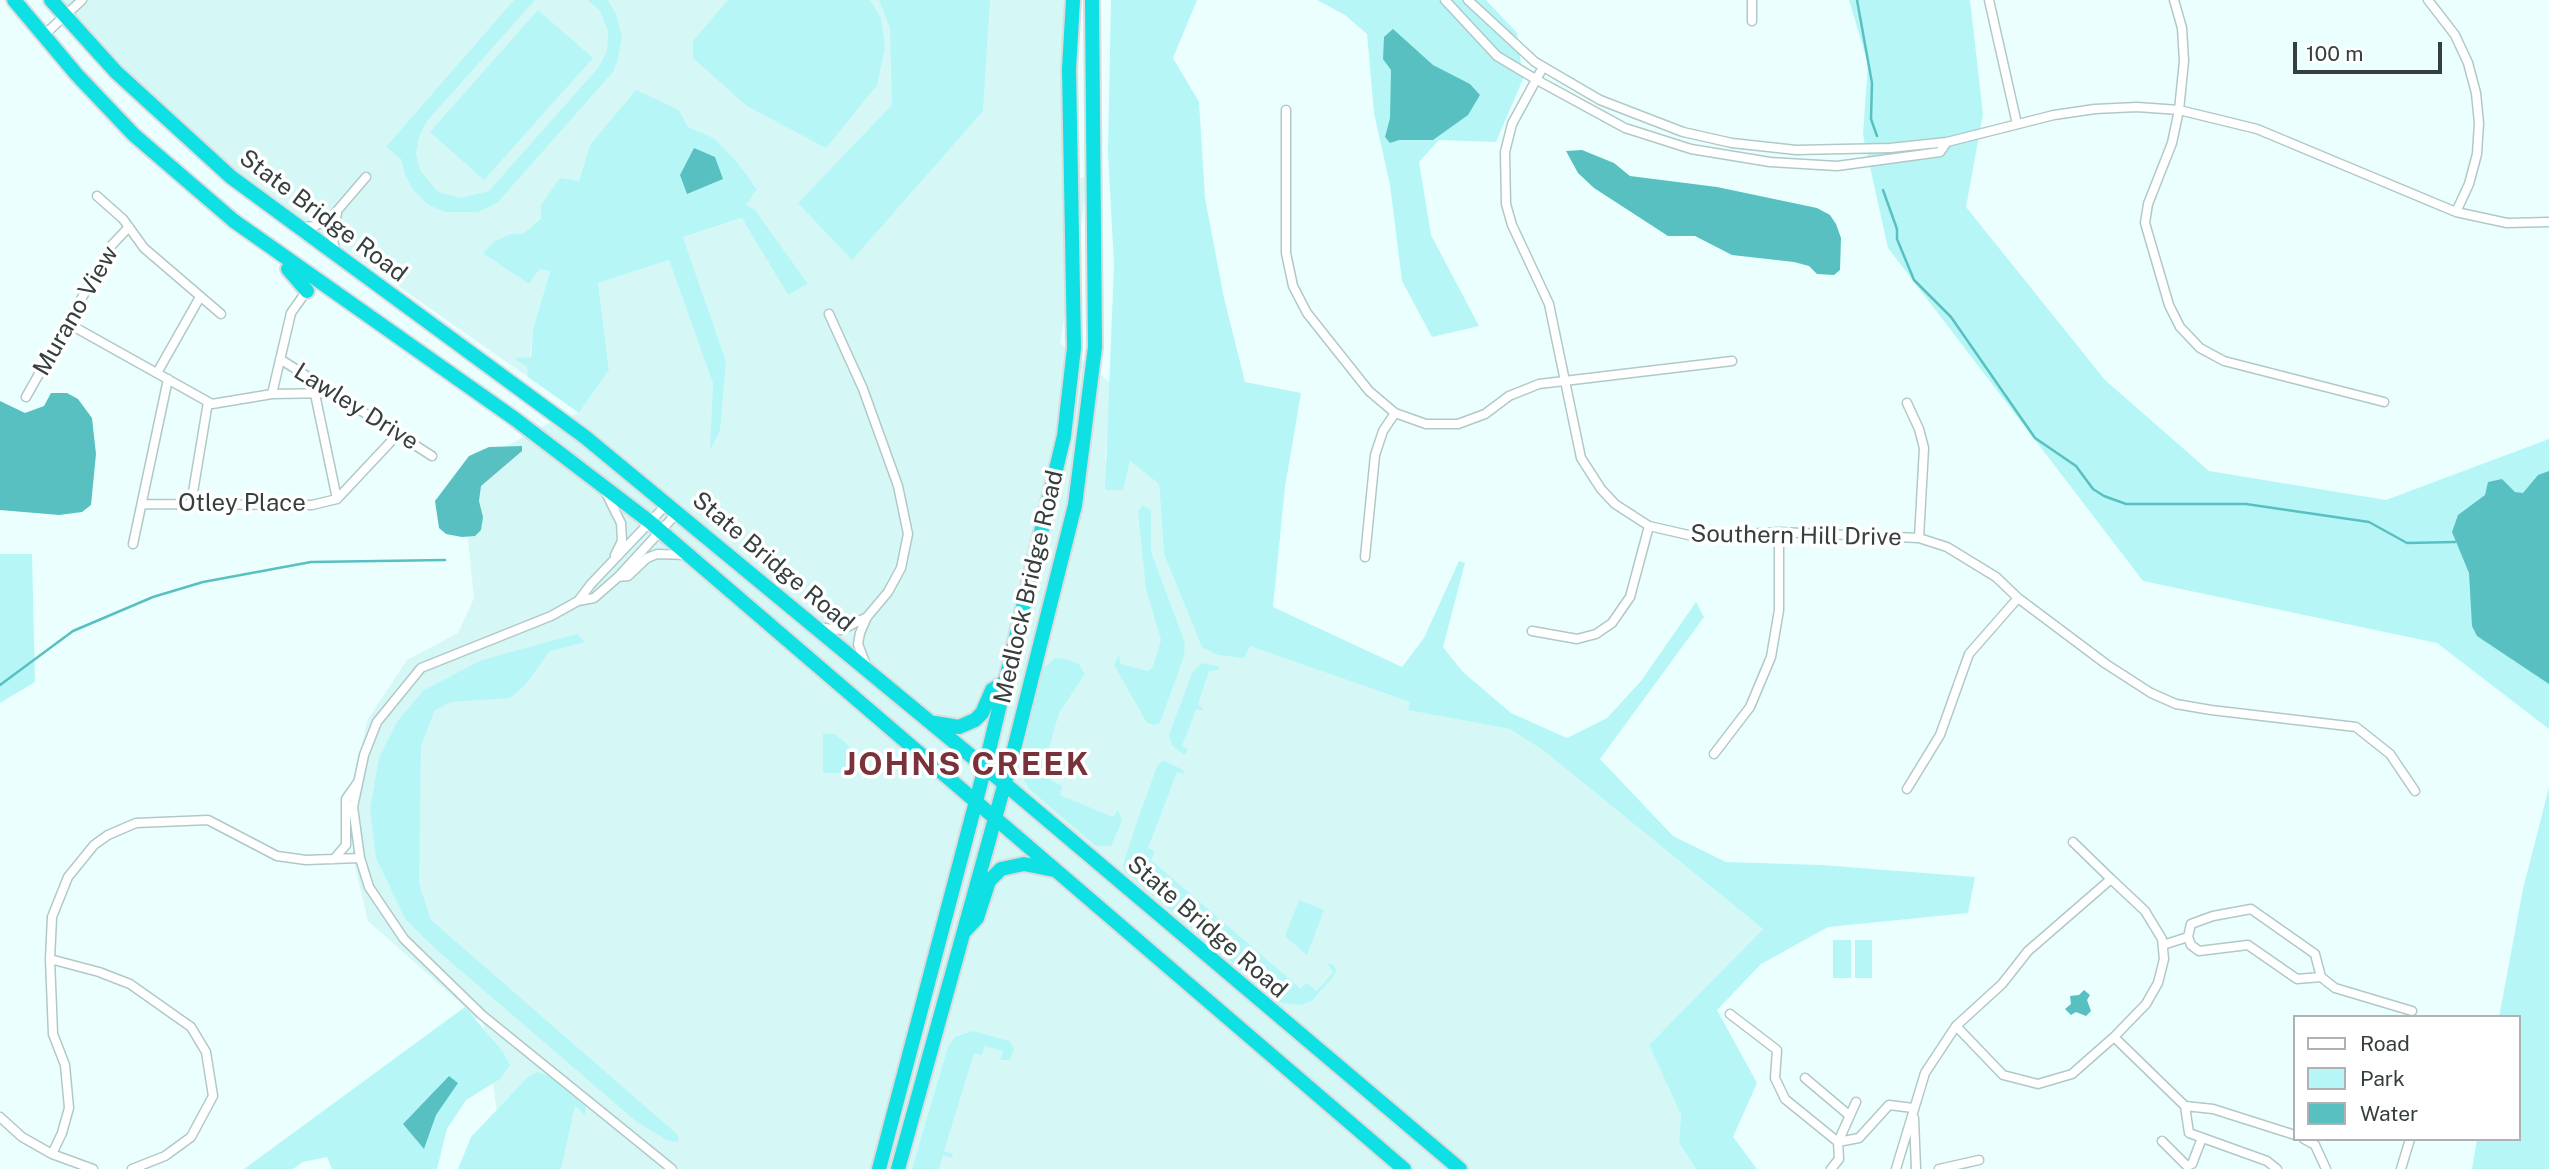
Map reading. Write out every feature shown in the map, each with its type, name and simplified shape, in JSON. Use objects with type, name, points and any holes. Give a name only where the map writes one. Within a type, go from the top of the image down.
[{"type":"highway","name":"State Bridge Road","points":[[15,0],[134,135],[234,221],[311,285],[515,419],[656,527],[1404,1169]]},
{"type":"highway","name":"State Bridge Road","points":[[51,0],[116,72],[231,177],[524,389],[672,508],[1460,1169]]},
{"type":"highway","name":"Medlock Bridge Road","points":[[879,1169],[985,768],[1064,436],[1074,348],[1069,69],[1073,0]]},
{"type":"highway","name":"Medlock Bridge Road","points":[[898,1169],[995,818],[1075,505],[1095,347],[1092,0]]},
{"type":"highway","points":[[929,722],[952,727],[967,724],[982,713],[992,690],[1005,682]]},
{"type":"highway","points":[[962,934],[978,918],[989,881],[1001,869],[1024,864],[1056,871]]},
{"type":"street","points":[[44,35],[82,0]]},
{"type":"street","points":[[1445,0],[1497,56],[1625,128],[1691,149],[1770,162],[1837,166],[1940,152],[1947,142]]},
{"type":"street","points":[[1468,0],[1544,67],[1631,114],[1683,132],[1732,143],[1838,151],[1947,142],[2017,124],[2095,109],[2137,107],[2179,110],[2257,129],[2456,212],[2507,223],[2549,222]]},
{"type":"street","points":[[1752,0],[1752,21]]},
{"type":"street","points":[[1989,0],[2017,124]]},
{"type":"street","points":[[2174,0],[2182,28],[2184,61],[2179,110],[2172,143],[2148,204],[2145,223],[2169,304],[2180,327],[2200,348],[2224,361],[2384,402]]},
{"type":"street","points":[[2428,0],[2455,35],[2468,63],[2476,93],[2479,123],[2477,154],[2469,184],[2456,212]]},
{"type":"street","name":"Southern Hill Drive","points":[[1544,67],[1512,124],[1505,152],[1504,183],[1512,225],[1549,304],[1575,440],[1589,472],[1615,504],[1649,526],[1697,537],[1779,532],[1919,538],[1947,547],[1996,577],[2018,598],[2133,682],[2176,704],[2356,727],[2390,754],[2415,790]]},
{"type":"street","points":[[1286,110],[1286,253],[1293,286],[1307,313],[1369,391],[1395,413],[1426,424],[1458,424],[1485,414],[1523,389],[1732,361]]},
{"type":"street","points":[[296,226],[315,226],[338,211],[366,177]]},
{"type":"street","points":[[97,196],[129,227],[144,248],[221,314]]},
{"type":"street","points":[[336,255],[332,232],[338,211]]},
{"type":"street","name":"Murano View","points":[[26,397],[111,246],[129,227]]},
{"type":"street","points":[[272,394],[291,313],[311,285]]},
{"type":"street","points":[[157,373],[200,297]]},
{"type":"street","points":[[829,314],[863,389],[898,486],[908,534],[901,568],[888,592],[867,617],[858,644],[869,671]]},
{"type":"street","points":[[69,324],[212,404],[272,394],[334,393]]},
{"type":"street","name":"Lawley Drive","points":[[280,359],[432,456]]},
{"type":"street","points":[[133,544],[168,379]]},
{"type":"street","points":[[315,394],[337,499]]},
{"type":"street","points":[[191,504],[208,402]]},
{"type":"street","points":[[1907,403],[1924,447],[1919,538]]},
{"type":"street","points":[[1365,557],[1375,455],[1383,431],[1395,413]]},
{"type":"street","name":"Otley Place","points":[[142,504],[312,505],[337,499],[398,434]]},
{"type":"street","points":[[602,487],[622,532],[619,548],[608,568]]},
{"type":"street","points":[[672,508],[618,577],[594,598],[578,601],[551,616],[421,668],[377,722],[364,755],[354,807],[359,858],[369,887],[384,912],[420,955],[482,1015],[672,1169]]},
{"type":"street","points":[[578,601],[608,568],[656,527],[672,508]]},
{"type":"street","points":[[1532,631],[1577,639],[1596,634],[1612,623],[1630,597],[1649,526]]},
{"type":"street","points":[[1714,754],[1750,707],[1771,657],[1779,610],[1779,532]]},
{"type":"street","points":[[618,577],[628,576],[647,558],[657,554],[686,555]]},
{"type":"street","points":[[1907,789],[1940,735],[1969,654],[2018,598]]},
{"type":"street","points":[[815,626],[841,630],[867,617]]},
{"type":"street","points":[[334,859],[346,845],[346,799],[359,780]]},
{"type":"street","points":[[52,1154],[62,1133],[69,1108],[65,1065],[53,1034],[50,959],[52,917],[68,877],[94,845],[121,828],[155,821],[208,820],[276,856],[306,860],[359,858]]},
{"type":"street","points":[[1956,1026],[2003,1075],[2038,1084],[2072,1074],[2146,1004],[2158,983],[2164,959],[2163,945],[2145,911],[2073,842]]},
{"type":"street","points":[[1896,1169],[1925,1073],[1956,1026],[2002,984],[2028,951],[2111,879]]},
{"type":"street","points":[[2321,977],[2297,979],[2248,945],[2199,951],[2191,945],[2188,937],[2191,924],[2213,916],[2252,909],[2315,954],[2321,977],[2335,988],[2412,1011]]},
{"type":"street","points":[[2163,945],[2188,937]]},
{"type":"street","points":[[50,959],[99,972],[130,984],[191,1027],[205,1052],[213,1096],[191,1137],[165,1156],[132,1169]]},
{"type":"street","points":[[1730,1014],[1777,1050],[1775,1078],[1785,1099],[1838,1142],[1860,1138],[1889,1105],[1913,1108]]},
{"type":"street","points":[[2114,1037],[2185,1105],[2214,1109],[2294,1135]]},
{"type":"street","points":[[1805,1078],[1850,1116]]},
{"type":"street","points":[[1831,1169],[1839,1159],[1838,1142],[1856,1102]]},
{"type":"street","points":[[2185,1105],[2189,1133],[2267,1161],[2277,1169]]},
{"type":"street","points":[[1913,1108],[1916,1169]]},
{"type":"street","points":[[0,1117],[22,1137],[52,1154],[93,1169]]},
{"type":"street","points":[[2162,1141],[2187,1166],[2192,1164],[2202,1138]]},
{"type":"street","points":[[2308,1141],[2315,1145],[2326,1169]]},
{"type":"street","points":[[2401,1169],[2409,1141]]},
{"type":"street","points":[[1939,1169],[1979,1160]]},
{"type":"shaded area","points":[[61,0],[1074,0],[1070,180],[1089,176],[1060,343],[1111,383],[1105,461],[1130,461],[1159,484],[1164,554],[1249,645],[1410,702],[1409,710],[1510,729],[1544,751],[1763,929],[1649,1045],[1681,1115],[1679,1143],[1696,1169],[506,1169],[482,1015],[290,1136],[465,1007],[368,921],[354,862],[348,803],[368,719],[407,660],[458,633],[474,598],[461,471],[547,424],[579,413],[609,370],[598,283],[669,260],[713,384],[711,448],[726,361],[683,237],[743,218],[788,295],[808,284],[746,205],[757,188],[714,138],[688,127],[679,110],[590,145],[579,181],[523,234],[511,234],[529,284],[540,269],[550,270],[533,329],[528,377],[193,142]]},
{"type":"green space","points":[[514,0],[535,0],[427,121],[419,137],[416,153],[420,170],[438,192],[461,198],[489,191],[598,68],[607,51],[608,31],[600,11],[588,0],[608,0],[616,14],[622,37],[617,62],[613,72],[497,203],[478,212],[445,212],[429,205],[414,191],[405,175],[401,159],[386,147]]},
{"type":"green space","points":[[728,0],[870,0],[881,18],[885,47],[877,85],[826,148],[747,106],[693,58],[693,41]]},
{"type":"green space","points":[[879,0],[990,0],[983,111],[852,260],[798,203],[892,105],[890,28]]},
{"type":"green space","points":[[1111,0],[1197,0],[1173,58],[1199,102],[1205,198],[1224,298],[1245,382],[1301,393],[1285,487],[1273,607],[1402,667],[1424,638],[1459,561],[1465,563],[1443,647],[1463,672],[1511,713],[1567,738],[1607,718],[1641,681],[1696,602],[1704,617],[1600,759],[1673,836],[1726,862],[1822,865],[1975,877],[1968,913],[1828,927],[1761,964],[1717,1010],[1757,1083],[1733,1137],[1757,1169],[1696,1169],[1679,1143],[1681,1115],[1649,1045],[1763,929],[1544,751],[1510,729],[1408,710],[1410,702],[1250,646],[1244,658],[1218,655],[1202,647],[1164,554],[1159,484],[1130,461],[1123,490],[1105,490],[1114,265],[1108,152]]},
{"type":"green space","points":[[1317,0],[1486,0],[1517,33],[1523,79],[1496,142],[1439,140],[1419,162],[1431,235],[1479,326],[1432,337],[1402,281],[1390,185],[1374,113],[1367,34],[1345,15]]},
{"type":"green space","points":[[1849,0],[1970,0],[1983,114],[1966,207],[2105,380],[2209,471],[2386,500],[2549,439],[2549,729],[2437,643],[2143,581],[1888,248],[1863,135],[1868,64]]},
{"type":"green space","points":[[538,10],[593,58],[484,180],[430,132]]},
{"type":"green space","points":[[636,90],[679,110],[688,127],[714,138],[736,161],[757,189],[746,205],[755,210],[808,284],[788,295],[742,218],[683,237],[726,361],[720,431],[710,450],[713,384],[669,260],[598,283],[609,370],[579,413],[528,377],[527,367],[514,358],[531,357],[533,329],[550,271],[540,269],[529,284],[483,253],[494,242],[511,234],[523,234],[541,218],[541,205],[560,178],[579,181],[590,145]]},
{"type":"green space","points":[[1142,505],[1151,510],[1151,552],[1185,643],[1184,656],[1160,723],[1153,725],[1147,723],[1114,665],[1119,655],[1120,664],[1148,671],[1153,667],[1161,640],[1146,589],[1138,512]]},
{"type":"green space","points":[[0,554],[32,554],[35,682],[0,703]]},
{"type":"green space","points":[[577,634],[585,642],[550,651],[525,685],[510,698],[451,702],[435,710],[421,746],[419,884],[431,920],[678,1135],[678,1142],[669,1141],[638,1123],[438,951],[406,920],[376,858],[370,810],[379,758],[397,722],[424,690],[482,660]]},
{"type":"green space","points":[[1062,658],[1079,664],[1085,674],[1059,713],[1045,762],[1052,781],[1062,786],[1060,795],[1113,817],[1118,810],[1122,821],[1111,846],[1096,846],[1029,789],[1021,775],[1020,766],[1042,670],[1054,659]]},
{"type":"green space","points":[[1202,663],[1219,667],[1219,670],[1209,671],[1198,704],[1204,710],[1196,710],[1182,746],[1188,749],[1185,755],[1172,746],[1169,735],[1193,671]]},
{"type":"green space","points":[[823,734],[835,734],[863,758],[864,773],[823,773]]},
{"type":"green space","points":[[1165,761],[1185,771],[1184,774],[1177,772],[1148,848],[1155,851],[1151,860],[1301,989],[1306,983],[1317,991],[1333,972],[1327,963],[1333,965],[1335,974],[1313,1000],[1301,1005],[1278,1002],[1125,872],[1123,865],[1139,816],[1158,764]]},
{"type":"green space","points":[[2549,787],[2549,1169],[2472,1169],[2477,1141],[2521,1141],[2521,1015],[2499,1015],[2523,889]]},
{"type":"green space","points":[[1299,900],[1324,910],[1307,955],[1285,936]]},
{"type":"green space","points":[[1833,940],[1851,940],[1851,978],[1833,978]]},
{"type":"green space","points":[[1855,940],[1872,940],[1872,978],[1855,978]]},
{"type":"green space","points":[[465,1007],[503,1052],[510,1065],[500,1079],[466,1100],[447,1129],[437,1169],[332,1169],[327,1157],[303,1162],[293,1169],[244,1169]]},
{"type":"green space","points":[[973,1031],[1010,1041],[1014,1049],[1010,1060],[1000,1060],[1003,1051],[985,1046],[982,1055],[974,1053],[944,1151],[953,1154],[952,1158],[943,1155],[939,1169],[912,1169],[948,1047],[955,1037]]},
{"type":"green space","points":[[538,1072],[552,1077],[586,1106],[585,1115],[575,1106],[561,1169],[458,1169],[471,1137],[528,1077]]},
{"type":"water","points":[[1393,29],[1433,65],[1470,84],[1480,95],[1468,115],[1433,140],[1399,140],[1390,143],[1385,137],[1390,118],[1391,70],[1383,59],[1384,37]]},
{"type":"water","points":[[694,148],[715,157],[723,179],[687,194],[680,175]]},
{"type":"water","points":[[1582,150],[1614,163],[1630,176],[1717,187],[1817,208],[1830,215],[1836,224],[1841,238],[1840,270],[1834,275],[1817,274],[1809,266],[1794,262],[1732,255],[1695,236],[1668,236],[1594,188],[1578,173],[1566,151]]},
{"type":"water","points":[[51,393],[67,393],[78,399],[92,418],[96,454],[91,505],[82,512],[59,515],[0,510],[0,401],[25,413],[44,406]]},
{"type":"water","points":[[522,446],[522,451],[481,486],[479,501],[483,517],[481,530],[475,536],[446,534],[439,528],[435,501],[469,456],[489,447]]},
{"type":"water","points":[[2549,471],[2549,684],[2477,636],[2472,626],[2469,573],[2452,532],[2458,515],[2485,495],[2488,482],[2502,479],[2515,492],[2523,493],[2538,475]]},
{"type":"water","points":[[2084,990],[2090,995],[2087,1000],[2091,1011],[2086,1016],[2076,1012],[2071,1015],[2065,1009],[2071,1004],[2070,996],[2079,995]]},
{"type":"water","points":[[449,1076],[458,1083],[436,1115],[424,1149],[403,1124]]},
{"type":"waterway","points":[[1857,0],[1872,83],[1871,119],[1877,136]]},
{"type":"waterway","points":[[1883,190],[1897,229],[1897,239],[1914,280],[1951,317],[2035,438],[2076,466],[2093,489],[2104,496],[2126,504],[2246,504],[2369,522],[2407,543],[2455,542]]},
{"type":"waterway","points":[[0,685],[73,631],[153,597],[203,582],[311,562],[445,560]]},
{"type":"district","name":"JOHNS CREEK","points":[[967,765]]}]
